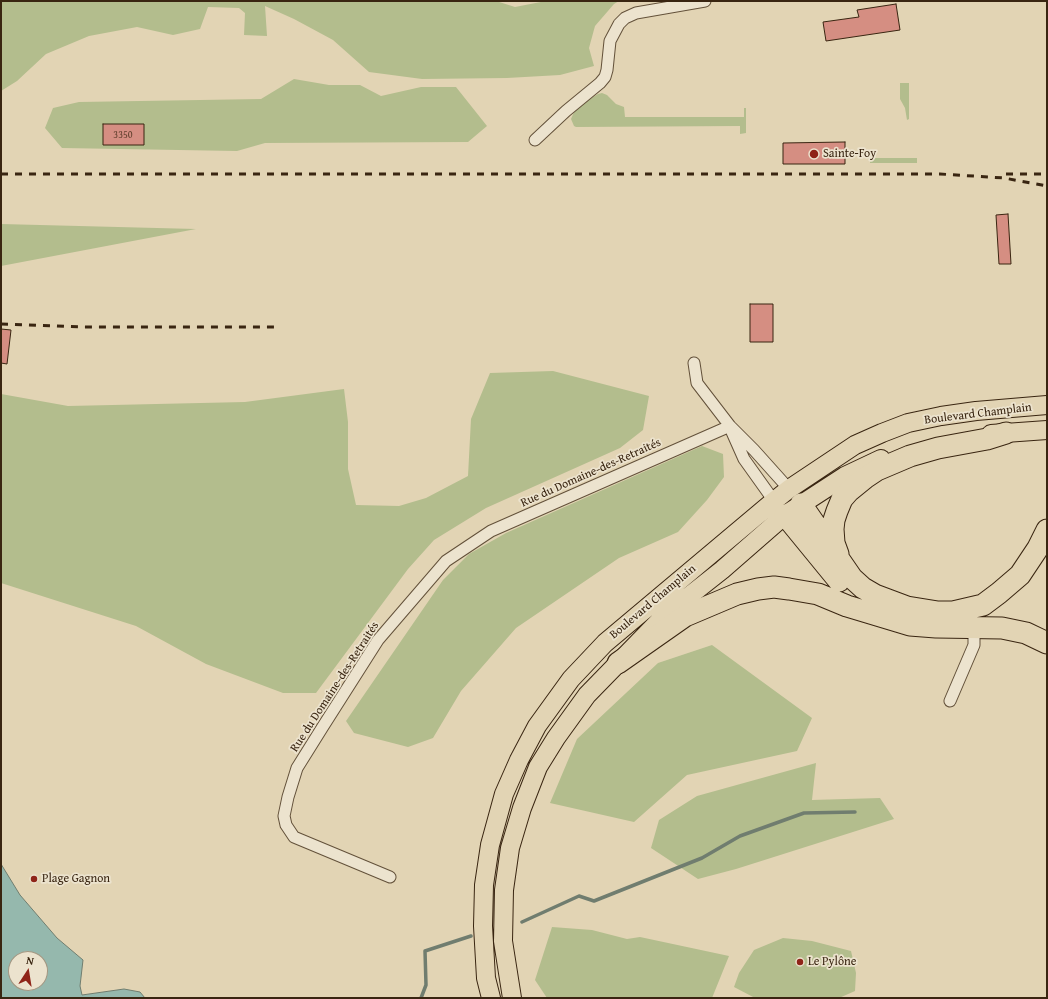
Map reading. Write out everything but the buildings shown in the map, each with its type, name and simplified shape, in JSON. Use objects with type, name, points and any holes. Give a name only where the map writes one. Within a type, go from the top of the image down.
[{"type":"highway","points":[[840,561],[834,543],[834,520],[842,499],[857,484],[877,470],[910,456],[938,448],[988,439],[1006,433]]},
{"type":"highway","points":[[787,502],[840,561],[852,578],[863,588],[875,595],[907,607],[938,612],[953,612],[973,617],[990,627],[1026,633],[1047,643]]},
{"type":"highway","points":[[787,502],[826,566],[852,594],[877,611],[894,620]]},
{"type":"highway","points":[[618,663],[685,616],[737,594],[758,589],[774,587],[789,588],[818,594],[847,606],[910,624],[936,627],[973,617],[983,605],[999,594],[1020,574],[1038,548],[1047,530]]},
{"type":"main road","name":"Boulevard Champlain","points":[[491,998],[486,978],[483,926],[484,885],[490,845],[504,794],[519,760],[537,726],[571,679],[605,643],[787,502],[855,445],[882,433],[908,424],[941,416],[976,411],[1047,405]]},
{"type":"main road","name":"Boulevard Champlain","points":[[512,998],[503,941],[504,890],[510,848],[522,808],[538,768],[556,738],[587,695],[665,615],[722,570],[787,502],[895,453],[929,443],[1006,433],[1047,430]]},
{"type":"street","points":[[535,140],[566,111],[600,83],[607,70],[610,41],[618,24],[636,13],[705,1]]},
{"type":"street","points":[[694,362],[697,383],[730,426],[754,450],[787,502]]},
{"type":"street","points":[[730,426],[744,459],[787,502]]},
{"type":"street","name":"Rue du Domaine-des-Retraités","points":[[390,877],[294,837],[286,825],[284,816],[297,768],[378,640],[446,561],[491,531],[730,426]]},
{"type":"street","points":[[950,701],[974,645],[973,617]]},
{"type":"green space","points":[[1,1],[496,1],[515,7],[546,1],[619,1],[614,4],[595,26],[589,48],[594,66],[560,75],[507,78],[422,79],[369,72],[333,40],[294,19],[265,6],[267,36],[244,35],[245,13],[239,8],[208,7],[200,29],[173,35],[137,27],[89,36],[46,54],[17,81],[1,91]]},
{"type":"green space","points":[[294,79],[329,85],[360,85],[381,96],[421,87],[456,87],[487,126],[468,142],[265,143],[237,151],[62,148],[45,128],[53,108],[79,102],[261,99]]},
{"type":"green space","points":[[900,83],[909,83],[909,119],[907,120],[905,108],[900,99]]},
{"type":"green space","points":[[602,93],[607,95],[616,104],[624,107],[625,117],[744,117],[744,108],[746,108],[746,133],[740,134],[740,126],[574,126],[571,119],[574,112],[585,102]]},
{"type":"green space","points":[[870,158],[917,158],[917,163],[870,163]]},
{"type":"green space","points":[[1,224],[196,229],[1,266]]},
{"type":"green space","points":[[553,371],[649,396],[643,430],[620,448],[486,508],[434,540],[408,569],[316,693],[283,693],[206,664],[136,626],[1,583],[1,394],[68,406],[245,402],[344,389],[348,422],[348,469],[356,505],[399,506],[426,498],[468,476],[471,419],[490,373]]},
{"type":"green space","points":[[702,446],[723,454],[724,477],[707,500],[678,532],[619,558],[516,628],[461,691],[433,738],[408,747],[354,733],[346,721],[443,580],[469,554],[506,533]]},
{"type":"green space","points":[[712,645],[812,718],[797,751],[687,775],[634,822],[550,803],[577,739],[658,663]]},
{"type":"green space","points":[[816,763],[812,800],[880,798],[894,819],[736,869],[698,879],[651,848],[659,820],[697,796]]},
{"type":"green space","points":[[552,927],[592,930],[627,939],[640,937],[729,956],[712,998],[547,998],[535,980]]},
{"type":"green space","name":"Le Pylône","points":[[783,938],[812,941],[851,951],[856,973],[855,991],[839,998],[755,998],[734,987],[739,973],[754,950]]},
{"type":"water","points":[[1,864],[20,895],[57,938],[83,960],[80,986],[82,995],[124,989],[140,992],[145,998],[1,998]]},
{"type":"waterway","points":[[522,922],[579,896],[594,901],[702,858],[740,836],[804,813],[855,812]]},
{"type":"waterway","points":[[421,998],[426,985],[425,951],[471,936]]},
{"type":"railway","points":[[1,174],[940,174],[1004,178],[1047,186]]},
{"type":"railway","points":[[1006,174],[1047,174]]},
{"type":"railway","points":[[1,324],[82,327],[276,327]]},
{"type":"place","name":"Sainte-Foy","points":[[814,154]]},
{"type":"place","name":"Plage Gagnon","points":[[34,879]]},
{"type":"place","name":"Le Pylône","points":[[800,962]]}]
